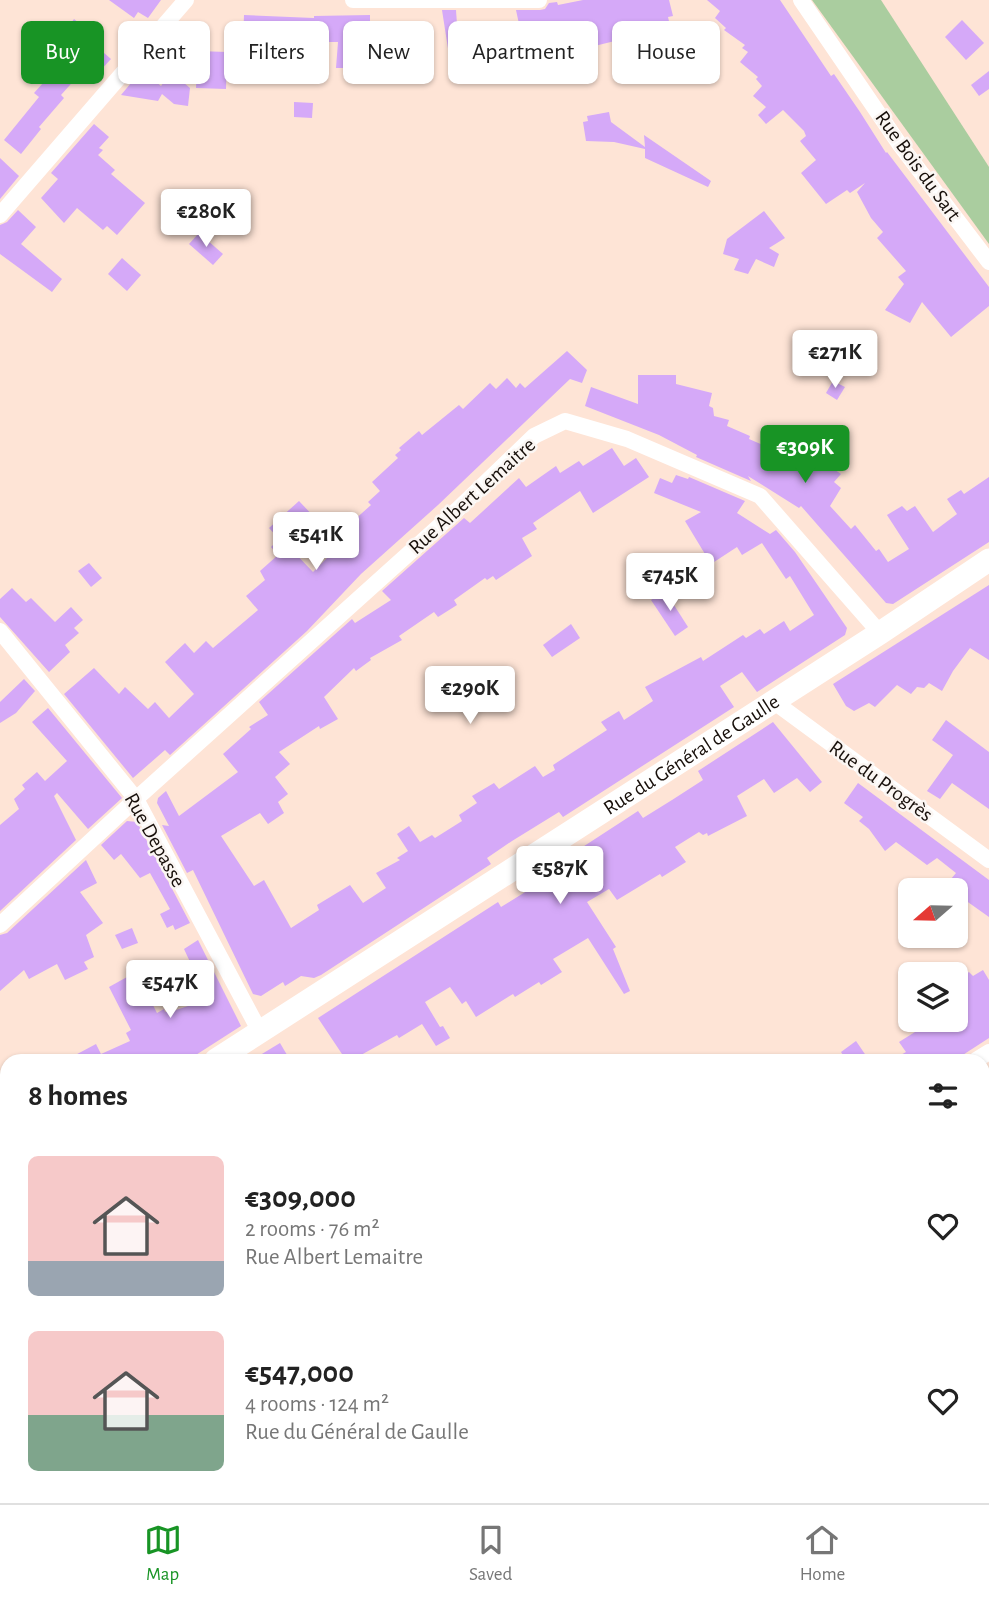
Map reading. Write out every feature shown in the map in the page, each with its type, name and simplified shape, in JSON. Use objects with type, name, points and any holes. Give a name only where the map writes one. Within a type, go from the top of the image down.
[{"type":"main road","name":"Rue du Général de Gaulle","points":[[225,1054],[989,560]]},
{"type":"street","points":[[0,215],[186,0]]},
{"type":"street","points":[[353,0],[539,0]]},
{"type":"street","name":"Rue Bois du Sart","points":[[802,0],[900,145],[989,262]]},
{"type":"street","name":"Rue Albert Lemaitre","points":[[0,925],[534,436],[565,421],[627,439],[760,496],[880,633]]},
{"type":"street","name":"Rue Depasse","points":[[0,631],[136,799],[260,1032]]},
{"type":"street","name":"Rue du Progrès","points":[[772,701],[989,860]]},
{"type":"green space","points":[[812,0],[881,0],[989,167],[989,244]]},
{"type":"building","points":[[109,0],[161,0],[148,18],[138,12],[134,18]]},
{"type":"building","points":[[583,0],[669,0],[673,16],[668,17],[669,21],[612,21],[612,42],[598,45],[598,21],[518,21],[516,10],[540,10],[545,9],[549,3],[557,2],[558,5]]},
{"type":"building","points":[[707,0],[780,0],[831,76],[834,74],[886,153],[989,287],[989,306],[951,337],[922,302],[910,323],[885,310],[904,284],[898,277],[906,271],[877,238],[883,232],[871,218],[857,192],[865,183],[850,193],[847,190],[826,204],[801,173],[816,160],[800,141],[806,136],[804,131],[783,110],[766,124],[758,115],[766,107],[753,96],[762,86],[756,79],[758,77],[740,62],[748,52],[742,48],[745,45],[724,30],[726,28],[715,18],[720,11]]},
{"type":"building","points":[[442,10],[456,10],[457,21],[448,21],[448,49]]},
{"type":"building","points":[[244,15],[314,18],[370,15],[370,21],[343,21],[343,68],[336,68],[338,42],[329,42],[329,21],[244,21]]},
{"type":"building","points":[[962,20],[984,43],[966,60],[945,37]]},
{"type":"building","points":[[210,51],[224,52],[226,89],[196,88],[196,84],[210,84]]},
{"type":"building","points":[[104,53],[111,59],[104,66]]},
{"type":"building","points":[[989,71],[989,89],[979,96],[971,85]]},
{"type":"building","points":[[42,84],[71,84],[61,95],[64,98],[39,127],[41,129],[21,154],[4,140],[39,97],[34,93]]},
{"type":"building","points":[[130,84],[185,84],[190,88],[188,106],[174,104],[162,94],[158,101],[121,95]]},
{"type":"building","points":[[294,102],[313,103],[312,118],[294,117]]},
{"type":"building","points":[[609,112],[611,122],[645,147],[644,135],[711,181],[708,187],[645,158],[645,149],[614,142],[586,141],[583,122],[588,121],[587,116]]},
{"type":"building","points":[[94,124],[109,137],[99,148],[103,150],[98,155],[115,170],[111,174],[145,203],[117,235],[107,226],[103,230],[77,208],[64,223],[41,198],[58,179],[51,173]]},
{"type":"building","points":[[0,158],[19,176],[0,199]]},
{"type":"building","points":[[18,210],[36,227],[21,244],[62,279],[52,292],[0,254],[0,225],[7,222]]},
{"type":"building","points":[[764,211],[785,238],[769,248],[779,254],[774,267],[756,259],[748,274],[734,270],[739,259],[723,254],[727,239]]},
{"type":"building","points":[[199,233],[223,254],[213,265],[189,244]]},
{"type":"building","points":[[122,258],[141,275],[127,291],[108,274]]},
{"type":"building","points":[[567,351],[587,370],[582,383],[570,379],[361,574],[307,631],[170,755],[165,750],[133,778],[64,694],[94,668],[119,694],[125,687],[148,709],[155,702],[169,718],[194,694],[165,662],[185,643],[194,653],[206,641],[213,648],[258,610],[246,596],[265,580],[260,571],[278,555],[271,547],[279,539],[269,528],[299,501],[318,521],[290,548],[313,572],[336,549],[334,547],[357,526],[352,522],[371,505],[368,502],[380,491],[372,482],[398,458],[395,455],[401,450],[399,448],[419,431],[422,435],[459,405],[463,409],[490,383],[496,389],[507,378],[516,388],[520,383],[525,388]]},
{"type":"building","points":[[638,375],[676,375],[676,384],[712,393],[709,406],[713,408],[714,416],[729,420],[727,426],[777,451],[788,435],[811,449],[809,452],[841,474],[834,482],[841,488],[830,506],[851,529],[855,525],[888,562],[909,549],[887,515],[902,506],[907,511],[915,506],[933,532],[957,514],[947,499],[961,490],[964,494],[989,477],[989,542],[893,604],[886,603],[801,506],[799,508],[748,476],[751,481],[696,457],[697,455],[659,435],[585,406],[591,387],[638,404]]},
{"type":"building","points":[[833,381],[845,387],[837,400],[826,393]]},
{"type":"building","points":[[612,448],[624,466],[636,458],[649,477],[593,513],[580,491],[533,523],[537,529],[522,538],[532,556],[496,580],[493,576],[487,580],[485,578],[454,600],[457,605],[438,617],[434,612],[399,636],[402,640],[370,658],[371,660],[356,671],[354,668],[324,697],[338,719],[320,729],[319,726],[279,752],[290,764],[275,777],[288,794],[278,802],[284,813],[268,824],[260,813],[221,836],[254,886],[264,880],[291,928],[319,910],[317,905],[350,885],[363,903],[386,888],[376,873],[400,860],[397,858],[408,851],[397,834],[409,826],[420,842],[432,835],[435,838],[462,821],[459,815],[477,803],[472,796],[494,783],[499,789],[535,766],[543,777],[555,770],[553,765],[607,730],[601,722],[619,711],[624,720],[653,701],[645,687],[701,657],[703,661],[743,635],[746,638],[760,629],[764,634],[784,621],[790,631],[814,615],[790,576],[786,579],[762,543],[742,555],[737,547],[711,564],[685,521],[701,512],[654,493],[660,478],[672,483],[676,475],[688,479],[689,477],[745,501],[737,513],[770,534],[776,530],[795,552],[847,628],[845,635],[757,692],[742,672],[720,686],[734,707],[563,817],[559,812],[512,841],[487,858],[491,864],[321,975],[314,978],[301,976],[285,986],[283,982],[261,996],[253,994],[193,870],[187,873],[162,825],[169,826],[157,803],[158,798],[166,791],[179,816],[238,772],[223,754],[251,729],[249,727],[268,715],[259,702],[352,619],[355,623],[391,600],[382,591],[464,518],[470,523],[519,478],[526,487],[556,466],[560,473],[579,461],[583,466]]},
{"type":"building","points":[[89,563],[102,578],[91,587],[78,571]]},
{"type":"building","points":[[989,585],[989,660],[970,648],[942,691],[929,683],[924,688],[917,687],[911,694],[897,685],[875,707],[869,703],[854,711],[846,706],[833,684]]},
{"type":"building","points":[[12,588],[26,602],[31,598],[55,622],[71,607],[83,620],[74,628],[79,633],[65,645],[70,652],[49,672],[0,617],[0,599]]},
{"type":"building","points":[[665,591],[688,627],[675,636],[651,600]]},
{"type":"building","points":[[571,624],[580,638],[552,657],[543,645]]},
{"type":"building","points":[[24,679],[35,691],[16,713],[0,723],[0,702]]},
{"type":"building","points":[[48,708],[122,798],[88,829],[57,793],[54,796],[76,840],[0,911],[0,825],[19,809],[14,799],[25,789],[22,785],[37,772],[45,781],[67,761],[32,722]]},
{"type":"building","points":[[946,720],[989,752],[989,809],[952,783],[940,799],[927,791],[953,755],[932,740]]},
{"type":"building","points":[[773,722],[822,782],[810,792],[797,778],[774,793],[764,779],[737,796],[747,816],[708,836],[707,833],[703,835],[699,832],[675,847],[686,862],[617,900],[609,889],[587,902],[616,947],[613,949],[630,991],[624,994],[588,938],[553,959],[562,972],[515,997],[513,994],[476,1017],[466,1001],[462,1004],[450,987],[425,1002],[450,1038],[436,1046],[422,1024],[363,1054],[342,1054],[318,1018],[498,902],[501,907],[559,871],[555,865],[638,811],[643,818],[703,780],[698,771]]},
{"type":"building","points":[[858,783],[989,880],[989,917],[968,902],[968,878],[952,878],[956,873],[937,858],[927,865],[896,842],[885,851],[869,829],[859,821],[863,817],[844,803]]},
{"type":"building","points":[[127,821],[137,822],[190,923],[175,930],[173,925],[167,928],[160,914],[170,909],[150,873],[140,878],[121,854],[114,860],[101,845]]},
{"type":"building","points":[[86,860],[97,883],[80,892],[103,923],[86,935],[94,957],[84,962],[88,969],[65,980],[57,964],[29,979],[24,970],[0,991],[0,935],[7,933]]},
{"type":"building","points":[[132,928],[138,943],[122,949],[115,935]]},
{"type":"building","points":[[198,940],[241,1026],[197,1054],[101,1054],[130,1041],[126,1033],[131,1030],[109,987],[136,972],[157,1013],[164,1009],[165,1012],[170,1012],[191,1005],[206,996],[184,949]]},
{"type":"building","points":[[983,970],[989,980],[989,1038],[964,1054],[902,1054],[906,1052],[899,1042],[915,1032],[968,1032],[969,972],[973,976]]},
{"type":"building","points":[[856,1041],[865,1054],[842,1054],[841,1052]]},
{"type":"building","points":[[280,1043],[286,1054],[262,1054]]},
{"type":"building","points":[[96,1044],[101,1054],[77,1054]]}]
